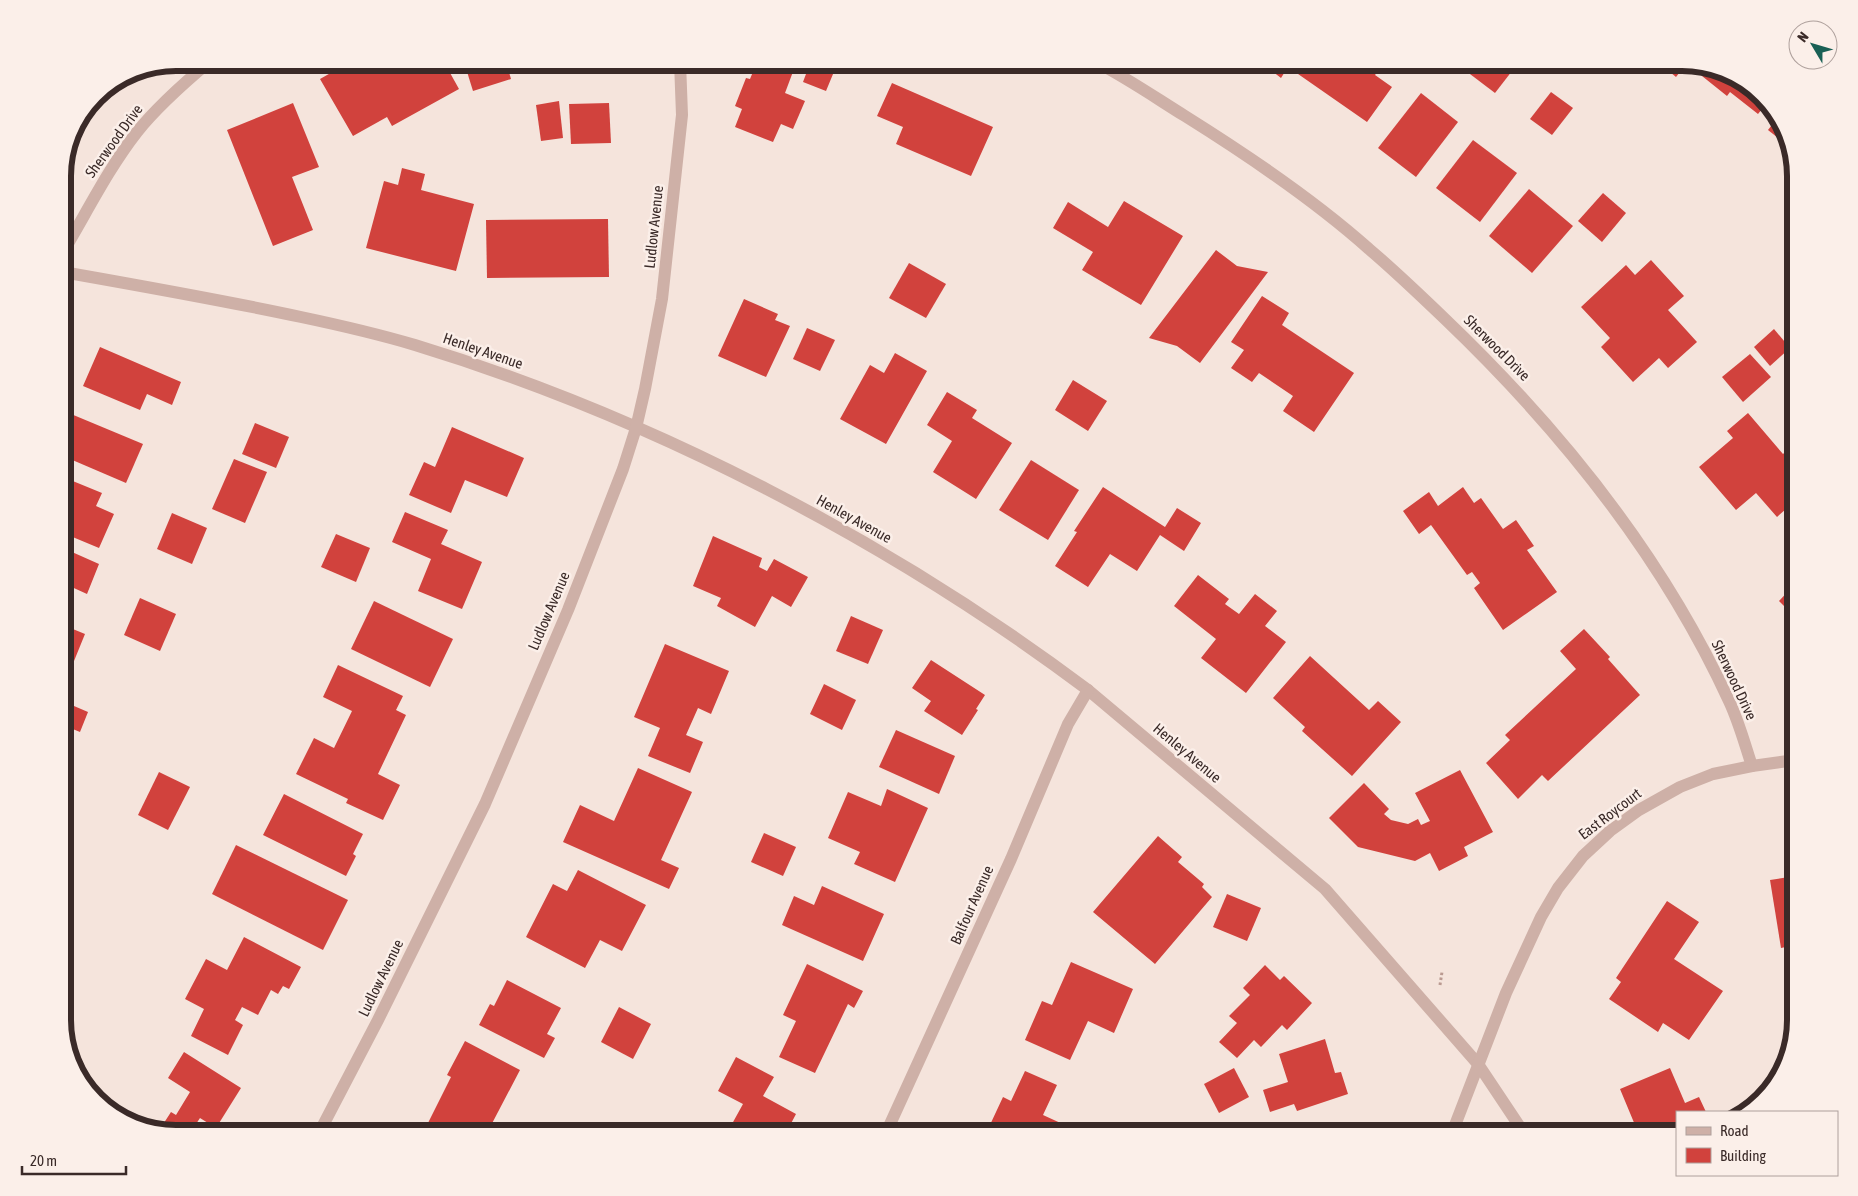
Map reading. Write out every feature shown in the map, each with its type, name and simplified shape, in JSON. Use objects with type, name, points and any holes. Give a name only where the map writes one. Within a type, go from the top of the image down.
[{"type":"street","name":"Sherwood Drive","points":[[71,238],[114,165],[138,131],[161,106],[198,71]]},
{"type":"street","name":"Ludlow Avenue","points":[[324,1125],[485,804],[572,601],[617,486],[636,428],[662,299],[682,114],[680,71]]},
{"type":"street","name":"Sherwood Drive","points":[[1111,71],[1260,164],[1368,247],[1479,351],[1529,404],[1582,466],[1630,529],[1670,591],[1704,651],[1730,703],[1752,766]]},
{"type":"street","name":"Henley Avenue","points":[[71,273],[221,300],[342,326],[412,344],[599,410],[754,484],[837,527],[919,576],[1049,661],[1088,690],[1325,889],[1478,1064],[1518,1125]]},
{"type":"street","name":"Balfour Avenue","points":[[890,1125],[1003,877],[1068,724],[1088,690]]},
{"type":"street","name":"East Roycourt","points":[[1455,1125],[1506,993],[1541,917],[1558,888],[1583,856],[1610,831],[1639,810],[1680,786],[1714,774],[1787,761]]},
{"type":"building","points":[[334,71],[371,71],[372,73],[375,71],[449,71],[459,89],[392,126],[387,117],[353,136],[320,79]]},
{"type":"building","points":[[467,71],[509,71],[511,79],[473,91]]},
{"type":"building","points":[[753,71],[793,71],[785,93],[805,101],[793,129],[781,124],[773,142],[735,127],[742,109],[735,106],[746,78],[750,79]]},
{"type":"building","points":[[799,71],[834,71],[826,91],[803,82],[806,74]]},
{"type":"building","points":[[1272,71],[1285,71],[1281,78]]},
{"type":"building","points":[[1294,71],[1378,71],[1375,75],[1392,87],[1367,122]]},
{"type":"building","points":[[1466,71],[1512,71],[1495,93]]},
{"type":"building","points":[[1669,71],[1681,71],[1676,77]]},
{"type":"building","points":[[1698,73],[1728,82],[1751,97],[1762,109],[1758,114],[1730,92],[1727,96]]},
{"type":"building","points":[[892,83],[993,127],[971,176],[896,144],[903,127],[877,116]]},
{"type":"building","points":[[1551,92],[1573,108],[1552,135],[1530,119]]},
{"type":"building","points":[[1421,93],[1458,122],[1416,177],[1378,148]]},
{"type":"building","points":[[559,101],[563,138],[541,141],[536,105]]},
{"type":"building","points":[[293,103],[319,167],[292,177],[313,230],[273,246],[227,130]]},
{"type":"building","points":[[609,103],[611,143],[571,144],[569,104]]},
{"type":"building","points":[[1773,124],[1779,139],[1768,130]]},
{"type":"building","points":[[1473,140],[1517,173],[1480,222],[1436,188]]},
{"type":"building","points":[[402,168],[425,174],[421,190],[474,204],[456,271],[366,248],[384,181],[398,185]]},
{"type":"building","points":[[1529,189],[1573,226],[1532,273],[1489,236]]},
{"type":"building","points":[[1603,193],[1626,213],[1602,242],[1578,221]]},
{"type":"building","points":[[1124,201],[1183,236],[1141,305],[1082,270],[1093,252],[1053,228],[1068,202],[1108,227]]},
{"type":"building","points":[[608,219],[609,277],[487,278],[486,220]]},
{"type":"building","points":[[1216,250],[1237,266],[1268,272],[1200,363],[1177,346],[1149,338]]},
{"type":"building","points":[[1651,260],[1684,296],[1668,310],[1697,342],[1668,368],[1659,358],[1633,382],[1601,347],[1610,338],[1581,307],[1626,265],[1635,275]]},
{"type":"building","points":[[909,263],[946,284],[926,318],[889,298]]},
{"type":"building","points":[[1262,296],[1289,313],[1282,325],[1354,373],[1314,432],[1283,411],[1293,396],[1259,373],[1252,382],[1231,368],[1244,350],[1231,342]]},
{"type":"building","points":[[744,299],[778,314],[775,320],[790,326],[766,377],[718,356]]},
{"type":"building","points":[[807,328],[835,340],[820,371],[793,359]]},
{"type":"building","points":[[1774,329],[1787,344],[1787,351],[1770,366],[1754,347]]},
{"type":"building","points":[[100,347],[181,382],[172,405],[147,394],[140,410],[83,386]]},
{"type":"building","points":[[895,353],[927,371],[886,444],[840,419],[870,365],[884,373]]},
{"type":"building","points":[[1750,354],[1771,377],[1743,402],[1722,377]]},
{"type":"building","points":[[1073,380],[1107,401],[1088,431],[1055,410]]},
{"type":"building","points":[[947,392],[977,410],[972,418],[1012,443],[976,499],[933,472],[952,441],[927,425]]},
{"type":"building","points":[[1748,413],[1783,454],[1786,451],[1787,452],[1787,508],[1777,517],[1756,493],[1736,510],[1699,467],[1733,438],[1727,431]]},
{"type":"building","points":[[71,414],[143,444],[126,483],[71,459]]},
{"type":"building","points":[[255,423],[289,437],[276,468],[242,454]]},
{"type":"building","points":[[452,427],[524,458],[507,497],[465,480],[451,513],[409,495],[424,462],[435,467]]},
{"type":"building","points":[[234,459],[267,472],[245,523],[212,509]]},
{"type":"building","points":[[1031,460],[1079,490],[1048,540],[999,510]]},
{"type":"building","points":[[71,480],[102,493],[96,506],[114,514],[99,548],[71,536]]},
{"type":"building","points":[[1103,487],[1165,527],[1177,508],[1201,523],[1184,551],[1160,535],[1137,571],[1110,554],[1088,587],[1055,566],[1077,532],[1074,531]]},
{"type":"building","points":[[1463,487],[1474,503],[1481,498],[1503,529],[1516,520],[1534,546],[1527,550],[1557,592],[1503,630],[1474,588],[1480,583],[1472,572],[1467,575],[1431,525],[1419,534],[1403,511],[1429,492],[1438,506]]},
{"type":"building","points":[[405,512],[448,530],[441,544],[482,562],[462,609],[418,591],[431,559],[392,542]]},
{"type":"building","points":[[172,513],[207,528],[192,564],[157,549]]},
{"type":"building","points":[[336,534],[370,548],[356,582],[321,567]]},
{"type":"building","points":[[713,536],[762,558],[759,567],[767,571],[774,559],[808,577],[791,607],[772,596],[755,627],[717,606],[721,598],[693,586]]},
{"type":"building","points":[[71,552],[99,564],[87,594],[71,587]]},
{"type":"building","points":[[1198,575],[1229,599],[1225,604],[1239,614],[1255,594],[1277,611],[1265,626],[1286,642],[1246,693],[1201,658],[1216,639],[1174,606]]},
{"type":"building","points":[[1787,592],[1787,609],[1779,601]]},
{"type":"building","points":[[140,598],[176,614],[160,651],[124,635]]},
{"type":"building","points":[[374,601],[453,639],[430,687],[351,649]]},
{"type":"building","points":[[851,616],[883,630],[868,664],[836,651]]},
{"type":"building","points":[[71,628],[85,634],[71,668]]},
{"type":"building","points":[[1584,629],[1610,657],[1608,659],[1640,695],[1548,781],[1542,775],[1518,799],[1486,763],[1510,740],[1505,735],[1576,669],[1560,651]]},
{"type":"building","points":[[665,644],[729,671],[711,714],[698,708],[686,735],[703,742],[690,773],[648,756],[660,728],[634,717]]},
{"type":"building","points":[[1310,656],[1369,710],[1378,701],[1401,722],[1352,776],[1302,731],[1305,727],[1273,698]]},
{"type":"building","points":[[931,660],[985,695],[962,735],[924,711],[931,701],[912,688]]},
{"type":"building","points":[[338,665],[403,696],[396,710],[406,715],[378,774],[400,785],[383,820],[346,803],[348,799],[296,774],[314,738],[334,748],[352,711],[323,697]]},
{"type":"building","points":[[824,684],[856,700],[842,730],[810,714]]},
{"type":"building","points":[[71,705],[88,712],[80,732],[71,728]]},
{"type":"building","points":[[896,730],[955,756],[939,794],[879,767]]},
{"type":"building","points":[[638,768],[692,792],[661,860],[679,868],[669,889],[563,842],[580,805],[614,821]]},
{"type":"building","points":[[1460,770],[1493,832],[1464,847],[1468,856],[1439,871],[1430,853],[1415,861],[1358,847],[1329,818],[1364,783],[1389,809],[1384,814],[1391,820],[1408,824],[1418,819],[1421,825],[1430,821],[1415,793]]},
{"type":"building","points":[[159,772],[190,787],[168,830],[138,815]]},
{"type":"building","points":[[887,789],[928,808],[895,882],[854,864],[860,852],[828,838],[848,792],[881,806]]},
{"type":"building","points":[[284,794],[363,834],[353,854],[356,856],[346,876],[263,835]]},
{"type":"building","points":[[764,833],[796,847],[783,876],[751,862]]},
{"type":"building","points":[[1158,836],[1182,857],[1178,862],[1204,884],[1202,887],[1212,897],[1155,964],[1093,912]]},
{"type":"building","points":[[236,845],[348,900],[323,950],[212,894]]},
{"type":"building","points":[[578,870],[646,905],[622,951],[600,940],[585,968],[526,937],[553,884],[567,891]]},
{"type":"building","points":[[1787,877],[1787,947],[1781,948],[1770,880]]},
{"type":"building","points":[[822,886],[884,914],[863,961],[782,925],[794,896],[814,905]]},
{"type":"building","points":[[1227,894],[1261,908],[1247,941],[1213,927]]},
{"type":"building","points":[[1667,901],[1699,922],[1674,959],[1723,991],[1689,1040],[1663,1023],[1658,1032],[1609,999],[1621,982],[1616,978]]},
{"type":"building","points":[[244,937],[301,967],[289,989],[283,986],[278,994],[271,990],[258,1015],[242,1007],[235,1020],[243,1025],[228,1055],[191,1036],[204,1009],[185,999],[206,959],[227,970]]},
{"type":"building","points":[[1071,962],[1133,989],[1114,1033],[1088,1021],[1070,1060],[1025,1040],[1042,1001],[1052,1005]]},
{"type":"building","points":[[807,964],[863,991],[854,1008],[848,1004],[815,1073],[779,1057],[796,1021],[783,1015]]},
{"type":"building","points":[[1265,965],[1280,980],[1284,976],[1312,1003],[1287,1030],[1282,1025],[1261,1047],[1254,1040],[1237,1058],[1219,1042],[1237,1023],[1229,1016],[1250,995],[1243,988]]},
{"type":"building","points":[[507,980],[561,1008],[547,1034],[555,1038],[544,1058],[479,1025],[490,1004],[494,1006]]},
{"type":"building","points":[[619,1007],[651,1024],[633,1059],[601,1042]]},
{"type":"building","points":[[1325,1039],[1335,1073],[1341,1072],[1348,1094],[1297,1111],[1294,1104],[1270,1112],[1263,1090],[1288,1082],[1279,1054]]},
{"type":"building","points":[[465,1041],[520,1070],[491,1125],[427,1125],[451,1077],[447,1075]]},
{"type":"building","points":[[184,1052],[241,1088],[218,1125],[211,1125],[200,1118],[195,1125],[163,1124],[171,1112],[176,1115],[190,1092],[168,1078]]},
{"type":"building","points":[[736,1057],[774,1077],[763,1096],[796,1114],[790,1125],[731,1125],[743,1104],[718,1091]]},
{"type":"building","points":[[1234,1068],[1249,1097],[1219,1113],[1204,1084]]},
{"type":"building","points":[[1670,1068],[1685,1103],[1699,1097],[1706,1111],[1676,1111],[1676,1125],[1642,1125],[1641,1123],[1635,1125],[1620,1089]]},
{"type":"building","points":[[1025,1071],[1057,1085],[1043,1115],[1065,1125],[990,1125],[1003,1097],[1011,1101]]},
{"type":"building","points":[[1262,1124],[1309,1125],[1262,1125]]}]
